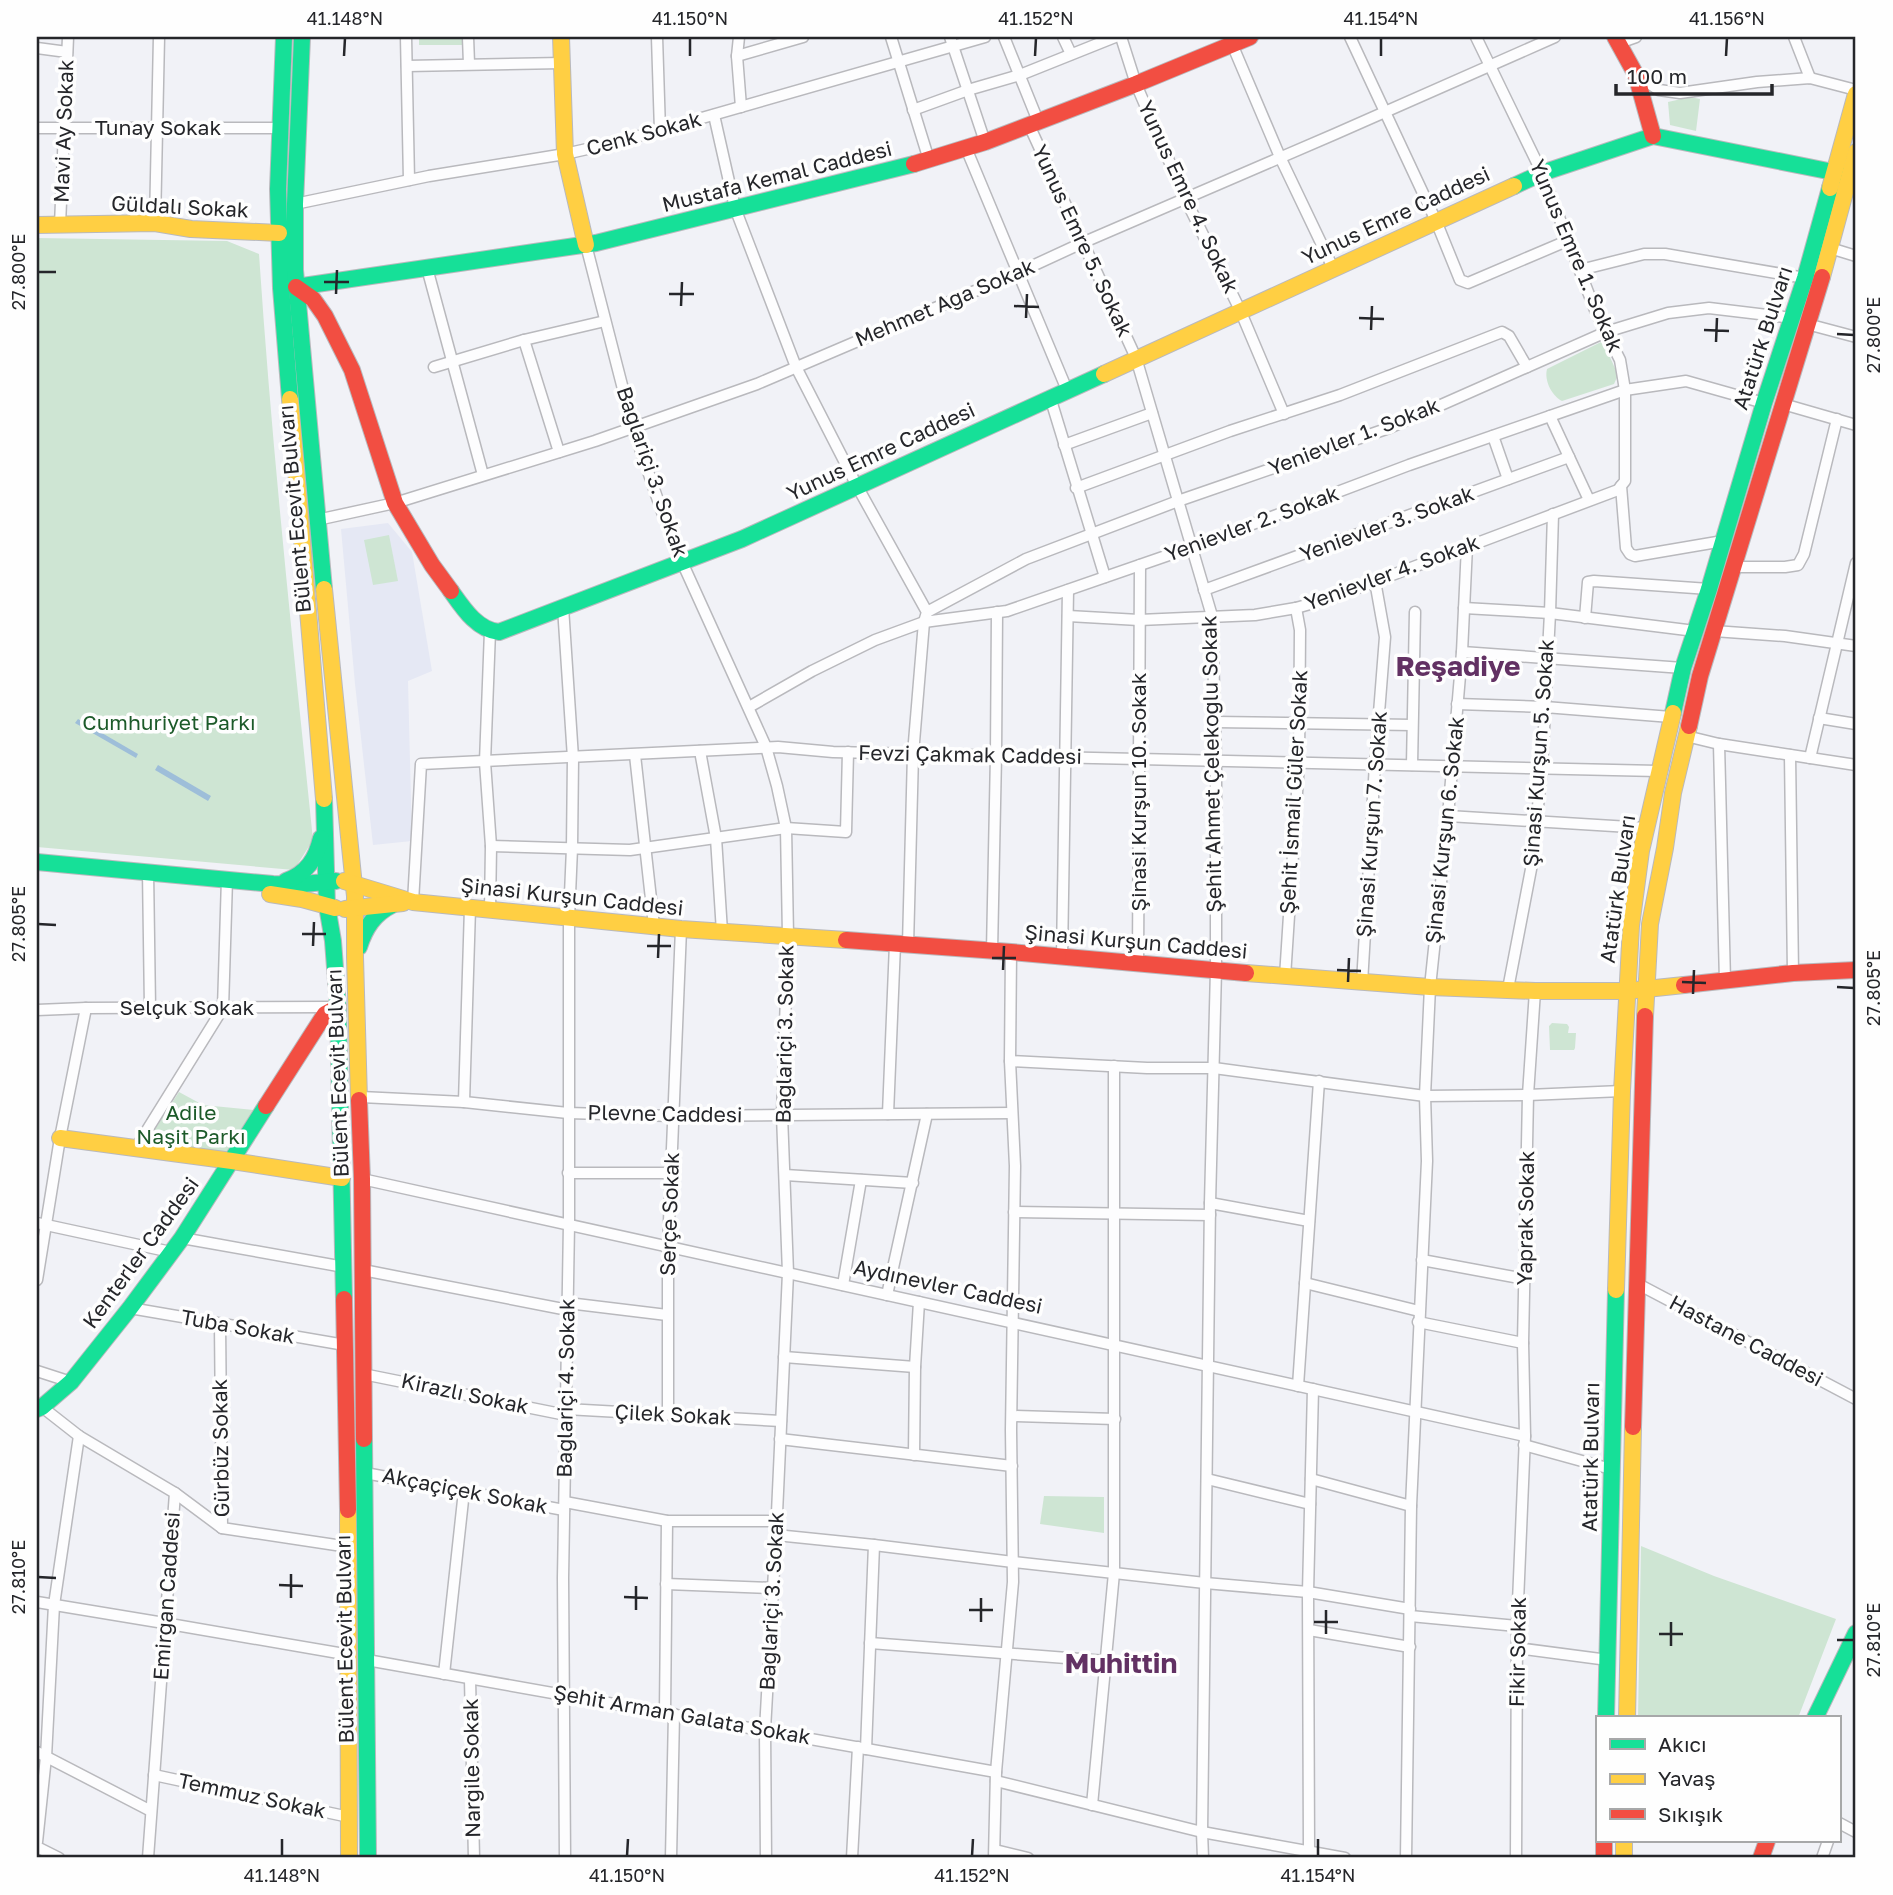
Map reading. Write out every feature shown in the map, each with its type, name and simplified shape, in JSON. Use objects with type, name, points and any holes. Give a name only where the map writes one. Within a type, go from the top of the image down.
[{"type":"main road","name":"Bülent Ecevit Bulvarı","points":[[284,37],[279,128],[295,270],[288,287],[300,532],[325,814],[355,957],[361,1097],[368,1858]]},
{"type":"main road","name":"Bülent Ecevit Bulvarı","points":[[287,204],[302,37]]},
{"type":"main road","points":[[561,37],[565,154],[586,245]]},
{"type":"main road","name":"Mustafa Kemal Caddesi","points":[[288,287],[586,245],[890,172],[985,142],[1136,84],[1230,41],[1250,37]]},
{"type":"main road","points":[[1617,40],[1636,75],[1653,136],[1846,177]]},
{"type":"main road","name":"Atatürk Bulvarı","points":[[1606,1716],[1622,1091],[1631,926],[1641,851],[1683,668],[1764,403],[1830,248],[1846,177],[1856,92]]},
{"type":"main road","name":"Yunus Emre Caddesi","points":[[490,631],[499,632],[742,539],[1542,173],[1653,136]]},
{"type":"main road","name":"Atatürk Bulvarı","points":[[1627,1716],[1636,1283],[1650,924],[1673,793],[1700,676],[1783,404],[1805,278],[1856,152]]},
{"type":"main road","points":[[287,204],[279,233],[295,270]]},
{"type":"main road","name":"Güldalı Sokak","points":[[37,225],[155,223],[191,229],[279,233]]},
{"type":"main road","name":"Bülent Ecevit Bulvarı","points":[[279,233],[317,520],[350,844],[332,941],[338,1007],[344,1267],[350,1656],[349,1858]]},
{"type":"main road","points":[[288,287],[313,299],[325,316],[352,370],[395,503],[432,565],[469,616],[490,631]]},
{"type":"main road","points":[[273,889],[299,876],[309,867],[317,853],[325,814]]},
{"type":"main road","points":[[350,844],[363,873],[395,901],[382,909],[367,925],[355,957]]},
{"type":"main road","name":"Şinasi Kurşun Caddesi","points":[[37,862],[148,877],[681,929],[1062,956],[1362,983],[1535,991],[1627,991],[1793,973],[1856,970]]},
{"type":"main road","name":"Şinasi Kurşun Caddesi","points":[[37,873],[148,877]]},
{"type":"main road","points":[[273,889],[313,909],[325,922],[332,941]]},
{"type":"main road","name":"Şinasi Kurşun Caddesi","points":[[273,889],[302,899],[341,895],[395,901]]},
{"type":"main road","name":"Kenterler Caddesi","points":[[39,1408],[72,1382],[130,1308],[181,1238],[325,1014],[338,1007]]},
{"type":"main road","points":[[60,1138],[342,1178]]},
{"type":"main road","points":[[1816,1716],[1856,1633]]},
{"type":"street","name":"Mavi Ay Sokak","points":[[60,225],[68,37]]},
{"type":"street","points":[[155,223],[159,37]]},
{"type":"street","points":[[406,37],[409,180]]},
{"type":"street","points":[[468,37],[469,64]]},
{"type":"street","points":[[657,37],[660,131]]},
{"type":"street","points":[[740,37],[737,56],[741,107]]},
{"type":"street","points":[[737,56],[803,37]]},
{"type":"street","points":[[891,37],[929,160]]},
{"type":"street","name":"Cenk Sokak","points":[[287,204],[565,154],[660,131],[899,63],[952,42],[985,37]]},
{"type":"street","name":"Yunus Emre 5. Sokak","points":[[1004,37],[1020,75],[1033,123],[1082,243],[1136,358]]},
{"type":"street","points":[[1063,37],[1071,54]]},
{"type":"street","points":[[913,110],[1020,75],[1115,37]]},
{"type":"street","name":"Yunus Emre 4. Sokak","points":[[1121,37],[1136,84],[1185,198],[1240,310],[1284,414]]},
{"type":"street","points":[[1350,37],[1436,221],[1460,280],[1468,283],[1569,240]]},
{"type":"street","name":"Yunus Emre 1. Sokak","points":[[1476,37],[1542,173],[1595,310],[1620,360],[1625,390],[1625,481],[1621,486],[1626,548],[1635,556],[1723,541]]},
{"type":"street","name":"Mehmet Ağa Sokak","points":[[317,520],[395,503],[633,428],[757,384],[1555,37]]},
{"type":"street","points":[[1617,40],[1636,37]]},
{"type":"street","points":[[1794,37],[1810,78]]},
{"type":"street","points":[[1230,41],[1280,157],[1333,268]]},
{"type":"street","points":[[952,42],[985,142]]},
{"type":"street","points":[[37,48],[67,52]]},
{"type":"street","points":[[407,66],[562,63]]},
{"type":"street","points":[[1636,75],[1659,90],[1680,93],[1757,82],[1810,78],[1856,92]]},
{"type":"street","points":[[714,115],[735,208],[796,367],[926,617],[888,1114]]},
{"type":"street","name":"Tunay Sokak","points":[[37,128],[279,128]]},
{"type":"street","points":[[966,148],[1067,390]]},
{"type":"street","name":"Bağlariçi 3. Sokak","points":[[586,245],[633,428],[682,562],[766,747],[778,786],[786,828],[788,936],[782,1115],[788,1273],[765,1730],[766,1858]]},
{"type":"street","points":[[1830,248],[1856,256]]},
{"type":"street","points":[[1580,270],[1644,254],[1654,254],[1805,278]]},
{"type":"street","points":[[427,268],[483,475]]},
{"type":"street","name":"Yenievler 1. Sokak","points":[[926,617],[1026,559],[1389,428],[1606,332],[1668,313],[1709,308],[1799,321],[1856,337]]},
{"type":"street","points":[[434,367],[524,340],[605,321]]},
{"type":"street","points":[[1076,488],[1230,431],[1340,395],[1502,332],[1509,336],[1527,367]]},
{"type":"street","points":[[524,340],[559,452]]},
{"type":"street","name":"Şehit Ahmet Çelekoğlu Sokak","points":[[1136,358],[1212,617],[1216,760],[1216,970],[1210,1209],[1203,1858]]},
{"type":"street","name":"Yenievler 2. Sokak","points":[[749,707],[812,671],[926,617],[1007,611],[1192,547],[1409,465],[1625,390],[1686,381],[1764,403]]},
{"type":"street","points":[[1050,397],[1105,577]]},
{"type":"street","points":[[1783,404],[1856,425]]},
{"type":"street","points":[[1064,445],[1152,413]]},
{"type":"street","points":[[1550,416],[1589,500]]},
{"type":"street","points":[[1733,567],[1798,565],[1804,554],[1837,419]]},
{"type":"street","points":[[1493,436],[1508,479]]},
{"type":"street","name":"Yenievler 3. Sokak","points":[[1204,590],[1569,457]]},
{"type":"street","name":"Yenievler 4. Sokak","points":[[1068,616],[1139,620],[1255,615],[1296,608],[1331,598],[1618,490],[1621,486]]},
{"type":"street","name":"Şinasi Kurşun 5. Sokak","points":[[1508,989],[1532,864],[1537,821],[1542,768],[1553,514]]},
{"type":"street","name":"Şinasi Kurşun 6. Sokak","points":[[1406,1858],[1410,1506],[1427,1161],[1425,1096],[1430,987],[1462,652],[1467,546]]},
{"type":"street","points":[[1810,758],[1856,563]]},
{"type":"street","name":"Şinasi Kurşun 10. Sokak","points":[[1138,964],[1140,565]]},
{"type":"street","name":"Şinasi Kurşun 7. Sokak","points":[[1362,983],[1385,637],[1375,581]]},
{"type":"street","points":[[1585,618],[1588,582],[1709,589]]},
{"type":"street","points":[[1062,956],[1068,590]]},
{"type":"street","name":"Bağlariçi 4. Sokak","points":[[563,607],[573,758],[569,918],[565,1858]]},
{"type":"street","name":"Şehit İsmail Güler Sokak","points":[[1285,977],[1299,762],[1300,630],[1296,608]]},
{"type":"street","points":[[1464,608],[1550,613],[1695,631]]},
{"type":"street","points":[[992,951],[997,612]]},
{"type":"street","points":[[1412,765],[1415,612]]},
{"type":"street","points":[[490,631],[485,762],[491,846],[490,910]]},
{"type":"street","points":[[1714,631],[1785,636],[1856,646]]},
{"type":"street","points":[[1462,652],[1683,668]]},
{"type":"street","points":[[1457,704],[1545,707],[1671,717]]},
{"type":"street","points":[[1819,718],[1856,724]]},
{"type":"street","points":[[1215,722],[1412,725]]},
{"type":"street","points":[[1686,736],[1719,744],[1856,765]]},
{"type":"street","points":[[1719,744],[1725,981]]},
{"type":"street","name":"Fevzi Çakmak Caddesi","points":[[414,902],[421,764],[766,747],[914,754],[1658,772]]},
{"type":"street","points":[[700,751],[716,838],[722,932]]},
{"type":"street","points":[[491,846],[630,850],[786,828],[846,832],[848,752]]},
{"type":"street","points":[[635,755],[654,926]]},
{"type":"street","points":[[1790,755],[1793,973]]},
{"type":"street","points":[[1448,816],[1646,828]]},
{"type":"street","points":[[148,877],[150,1008]]},
{"type":"street","points":[[136,1148],[223,1007],[227,885]]},
{"type":"street","points":[[464,1102],[470,908]]},
{"type":"street","name":"Serçe Sokak","points":[[668,1414],[668,1246],[681,929]]},
{"type":"street","points":[[1010,952],[1010,1061],[1015,1166],[1012,1322],[1013,1582],[996,1777],[994,1854],[1028,1858]]},
{"type":"street","name":"Yaprak Sokak","points":[[1525,1440],[1523,1343],[1528,1095],[1535,991]]},
{"type":"street","name":"Selçuk Sokak","points":[[37,1010],[338,1007]]},
{"type":"street","points":[[37,1280],[41,1224],[86,1008]]},
{"type":"street","points":[[1010,1061],[1214,1068],[1425,1096],[1622,1091]]},
{"type":"street","points":[[1092,1805],[1114,1573],[1114,1066]]},
{"type":"street","points":[[1298,1385],[1319,1081]]},
{"type":"street","name":"Plevne Caddesi","points":[[361,1097],[464,1102],[568,1113],[674,1116],[1012,1113]]},
{"type":"street","points":[[887,1295],[928,1114]]},
{"type":"street","points":[[568,1173],[671,1173]]},
{"type":"street","points":[[785,1175],[913,1183]]},
{"type":"street","name":"Aydınevler Caddesi","points":[[362,1179],[1414,1411],[1525,1440],[1611,1469]]},
{"type":"street","points":[[843,1285],[861,1180]]},
{"type":"street","points":[[1014,1212],[1115,1213],[1210,1209],[1309,1221]]},
{"type":"street","points":[[41,1224],[171,1252]]},
{"type":"street","points":[[181,1238],[344,1267]]},
{"type":"street","points":[[1422,1260],[1525,1279]]},
{"type":"street","points":[[363,1270],[568,1307],[667,1315]]},
{"type":"street","points":[[1305,1283],[1418,1317],[1523,1343]]},
{"type":"street","name":"Hastane Caddesi","points":[[1636,1283],[1856,1399]]},
{"type":"street","points":[[914,1455],[919,1301]]},
{"type":"street","name":"Tuba Sokak","points":[[130,1308],[345,1345]]},
{"type":"street","name":"Gürbüz Sokak","points":[[220,1324],[222,1528],[349,1547]]},
{"type":"street","points":[[784,1357],[915,1367]]},
{"type":"street","points":[[37,1371],[72,1382]]},
{"type":"street","name":"Kirazlı Sokak","points":[[363,1374],[566,1412]]},
{"type":"street","points":[[1310,1852],[1308,1592],[1313,1389]]},
{"type":"street","name":"Emirgan Caddesi","points":[[39,1408],[79,1436],[175,1493],[149,1858]]},
{"type":"street","name":"Çilek Sokak","points":[[566,1412],[668,1414],[781,1421]]},
{"type":"street","points":[[1012,1416],[1115,1419]]},
{"type":"street","points":[[59,1858],[37,1845],[41,1754],[54,1605],[79,1436]]},
{"type":"street","points":[[780,1440],[1012,1466]]},
{"type":"street","name":"Fikir Sokak","points":[[1516,1858],[1517,1626],[1525,1440]]},
{"type":"street","name":"Akçaçiçek Sokak","points":[[365,1473],[464,1491],[667,1521],[777,1521]]},
{"type":"street","points":[[1207,1479],[1310,1504]]},
{"type":"street","points":[[1311,1479],[1410,1506]]},
{"type":"street","points":[[444,1674],[464,1491]]},
{"type":"street","points":[[175,1493],[222,1528]]},
{"type":"street","points":[[667,1521],[671,1858]]},
{"type":"street","points":[[776,1535],[1308,1592],[1410,1612],[1517,1626]]},
{"type":"street","points":[[852,1858],[870,1643],[874,1545]]},
{"type":"street","points":[[666,1584],[773,1588]]},
{"type":"street","points":[[37,1602],[350,1656]]},
{"type":"street","points":[[1309,1630],[1410,1647]]},
{"type":"street","points":[[870,1643],[1106,1661]]},
{"type":"street","points":[[1517,1648],[1608,1660]]},
{"type":"street","name":"Şehit Arman Galata Sokak","points":[[367,1660],[862,1748],[996,1777],[1092,1805],[1202,1832],[1345,1858]]},
{"type":"street","name":"Nargile Sokak","points":[[470,1679],[474,1858]]},
{"type":"street","points":[[41,1754],[151,1811]]},
{"type":"street","name":"Temmuz Sokak","points":[[154,1775],[349,1817]]},
{"type":"street","points":[[1840,1824],[1856,1832]]},
{"type":"shaded area","points":[[388,523],[412,552],[432,671],[408,681],[412,841],[373,845],[341,529]]},
{"type":"green space","points":[[419,37],[466,37],[467,45],[419,45]]},
{"type":"green space","points":[[1690,97],[1700,99],[1696,131],[1670,125],[1668,102]]},
{"type":"green space","name":"Cumhuriyet Parkı","points":[[37,238],[227,241],[259,254],[277,474],[313,840],[294,870],[37,847]]},
{"type":"green space","points":[[1601,342],[1618,375],[1614,384],[1562,401],[1558,399],[1548,383],[1547,369]]},
{"type":"green space","points":[[389,535],[398,581],[373,585],[364,540]]},
{"type":"green space","points":[[1552,1023],[1567,1024],[1568,1033],[1576,1033],[1574,1050],[1550,1050],[1549,1026]]},
{"type":"green space","name":"Adile Naşit Parkı","points":[[179,1092],[203,1105],[254,1110],[228,1152],[174,1147],[172,1139],[149,1138]]},
{"type":"green space","points":[[1044,1496],[1104,1497],[1104,1533],[1040,1524]]},
{"type":"green space","points":[[1641,1546],[1714,1576],[1836,1619],[1799,1716],[1638,1716]]},
{"type":"water","points":[[78,719],[138,754],[136,758],[75,723]]},
{"type":"water","points":[[158,765],[211,796],[208,801],[155,770]]},
{"type":"traffic: fast","points":[[284,37],[278,189],[281,288],[290,399]]},
{"type":"traffic: fast","points":[[302,37],[295,270],[324,589]]},
{"type":"traffic: fast","points":[[1514,186],[1542,173],[1653,136],[1833,172],[1846,177]]},
{"type":"traffic: fast","points":[[296,287],[596,243],[914,164]]},
{"type":"traffic: fast","points":[[1673,713],[1683,668],[1805,278],[1830,188]]},
{"type":"traffic: fast","points":[[451,591],[477,623],[499,632],[742,539],[1104,374]]},
{"type":"traffic: fast","points":[[324,799],[327,906],[333,941],[338,1007],[344,1299]]},
{"type":"traffic: fast","points":[[286,881],[300,874],[310,864],[321,838]]},
{"type":"traffic: fast","points":[[37,862],[273,884],[336,881]]},
{"type":"traffic: fast","points":[[359,947],[371,922],[392,905]]},
{"type":"traffic: fast","points":[[37,1409],[71,1382],[130,1308],[182,1238],[266,1106]]},
{"type":"traffic: fast","points":[[1606,1716],[1616,1290]]},
{"type":"traffic: fast","points":[[364,1439],[368,1858]]},
{"type":"traffic: fast","points":[[1816,1716],[1856,1633]]},
{"type":"traffic: slow","points":[[561,37],[565,154],[586,245]]},
{"type":"traffic: slow","points":[[1830,188],[1856,94]]},
{"type":"traffic: slow","points":[[1822,277],[1856,152]]},
{"type":"traffic: slow","points":[[1104,374],[1514,186]]},
{"type":"traffic: slow","points":[[37,225],[155,223],[191,229],[279,233]]},
{"type":"traffic: slow","points":[[290,399],[324,799]]},
{"type":"traffic: slow","points":[[324,589],[355,896],[359,1100]]},
{"type":"traffic: slow","points":[[1616,1290],[1622,1091],[1631,926],[1641,851],[1673,713]]},
{"type":"traffic: slow","points":[[1645,1016],[1650,924],[1673,793],[1689,726]]},
{"type":"traffic: slow","points":[[344,881],[413,902],[681,929],[846,940]]},
{"type":"traffic: slow","points":[[270,894],[335,908]]},
{"type":"traffic: slow","points":[[345,909],[403,903]]},
{"type":"traffic: slow","points":[[1246,973],[1430,987],[1535,991],[1627,991],[1684,985]]},
{"type":"traffic: slow","points":[[60,1138],[342,1178]]},
{"type":"traffic: slow","points":[[1627,1716],[1633,1427]]},
{"type":"traffic: slow","points":[[348,1510],[349,1858]]},
{"type":"traffic: slow","points":[[1624,1842],[1624,1858]]},
{"type":"traffic: jam","points":[[914,164],[985,142],[1250,37]]},
{"type":"traffic: jam","points":[[1615,37],[1636,75],[1653,136]]},
{"type":"traffic: jam","points":[[1689,726],[1700,676],[1822,277]]},
{"type":"traffic: jam","points":[[296,287],[313,299],[325,316],[352,370],[395,503],[451,591]]},
{"type":"traffic: jam","points":[[846,940],[1246,973]]},
{"type":"traffic: jam","points":[[1684,985],[1793,973],[1856,970]]},
{"type":"traffic: jam","points":[[266,1106],[325,1014],[338,1007]]},
{"type":"traffic: jam","points":[[1633,1427],[1645,1016]]},
{"type":"traffic: jam","points":[[359,1100],[364,1439]]},
{"type":"traffic: jam","points":[[344,1299],[348,1510]]},
{"type":"traffic: jam","points":[[1604,1842],[1604,1858]]},
{"type":"traffic: jam","points":[[1761,1858],[1767,1842]]},
{"type":"district","name":"Reşadiye","points":[[1458,666]]},
{"type":"district","name":"Muhittin","points":[[1121,1663]]}]
